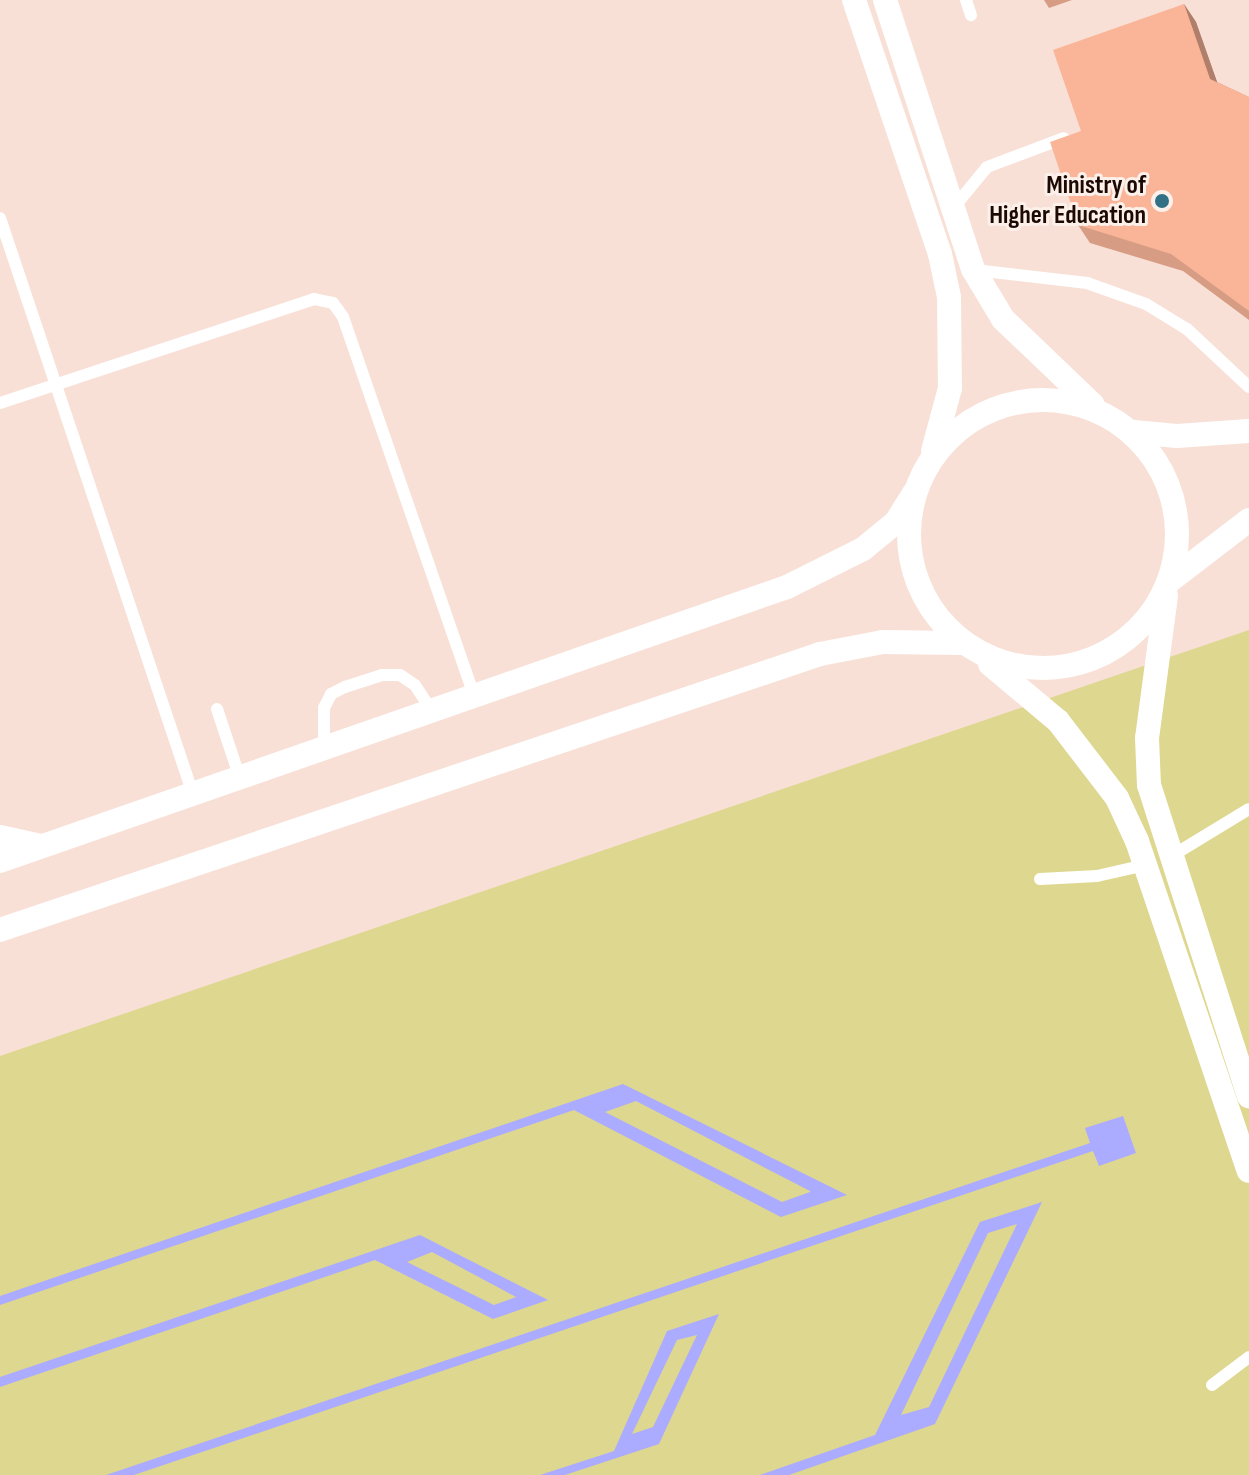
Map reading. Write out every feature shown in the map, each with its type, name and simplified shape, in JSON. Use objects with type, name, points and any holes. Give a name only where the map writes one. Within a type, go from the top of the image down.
[{"type":"street","points":[[854,0],[940,254],[949,297],[950,388],[942,432],[917,485],[910,559],[920,591],[965,645],[1058,721],[1090,757],[1117,798],[1145,865],[1249,1171]]},
{"type":"street","points":[[885,0],[973,269],[1003,319],[1101,411],[1133,432],[1159,463],[1175,500],[1179,539],[1169,585],[1147,738],[1149,785],[1249,1096]]},
{"type":"street","points":[[0,861],[475,699],[826,570],[896,522],[944,443],[977,416],[1004,406],[1060,400],[1101,411]]},
{"type":"street","points":[[1133,432],[1177,436],[1249,431]]},
{"type":"street","points":[[0,930],[820,654],[883,642],[965,645],[1012,666],[1058,668],[1103,656],[1140,629],[1169,585],[1249,520]]},
{"type":"street","points":[[0,837],[43,846]]},
{"type":"lane","points":[[966,0],[971,15]]},
{"type":"lane","points":[[954,209],[987,167],[1066,138]]},
{"type":"lane","points":[[0,218],[193,794]]},
{"type":"lane","points":[[973,269],[1087,283],[1146,304],[1187,329],[1249,387]]},
{"type":"lane","points":[[0,403],[314,299],[333,303],[343,317],[475,699]]},
{"type":"lane","points":[[324,750],[324,708],[331,694],[345,687],[382,675],[400,675],[415,685],[433,713]]},
{"type":"lane","points":[[217,709],[240,778]]},
{"type":"lane","points":[[1170,857],[1249,809]]},
{"type":"lane","points":[[1040,879],[1097,876],[1145,865]]},
{"type":"lane","points":[[1212,1385],[1249,1357]]},
{"type":"shaded area","points":[[1249,630],[1249,1475],[0,1475],[0,1056]]},
{"type":"water","points":[[623,1084],[847,1195],[781,1217],[574,1110],[0,1305],[0,1296]],"holes":[[[636,1101],[810,1191],[782,1202],[605,1112]]]},
{"type":"water","points":[[1123,1116],[1136,1153],[1099,1166],[1093,1151],[134,1475],[106,1475],[1090,1143],[1085,1128]]},
{"type":"water","points":[[1042,1202],[935,1424],[789,1475],[760,1475],[875,1435],[980,1222]],"holes":[[[1017,1224],[929,1407],[901,1415],[988,1233]]]},
{"type":"water","points":[[420,1235],[548,1300],[493,1319],[375,1260],[0,1387],[0,1377]],"holes":[[[432,1252],[516,1297],[494,1305],[407,1262]]]},
{"type":"water","points":[[719,1314],[659,1444],[565,1475],[540,1475],[614,1451],[667,1331]],"holes":[[[697,1335],[653,1427],[632,1434],[677,1340]]]},
{"type":"building","name":"Ministry of Higher Education","points":[[1184,4],[1210,79],[1249,97],[1249,311],[1171,254],[1078,225],[1050,142],[1081,131],[1053,50]]},
{"type":"place","name":"Ministry of Higher Education","points":[[1162,201]]}]
